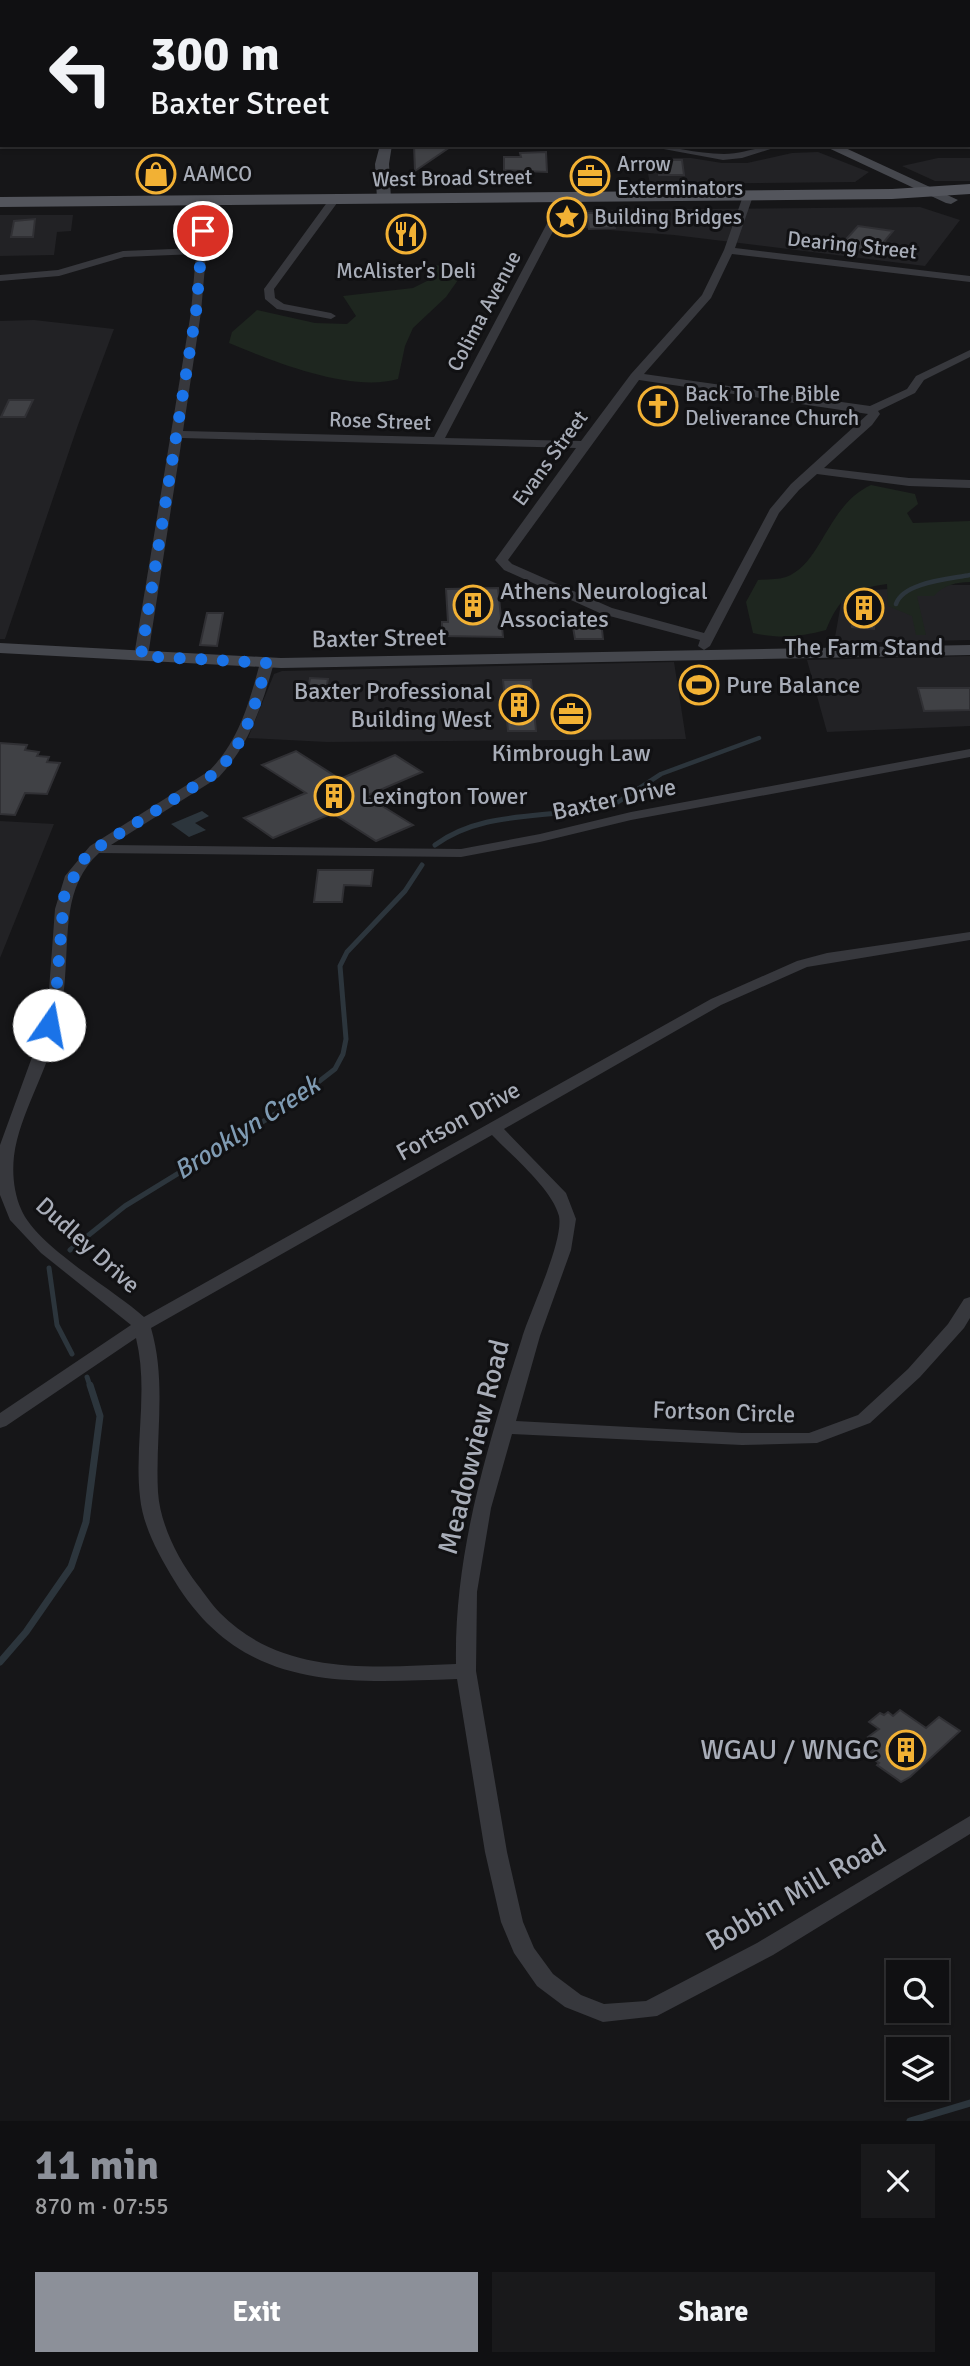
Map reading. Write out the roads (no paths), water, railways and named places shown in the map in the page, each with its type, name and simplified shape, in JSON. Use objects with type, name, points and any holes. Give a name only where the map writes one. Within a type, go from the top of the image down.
[{"type":"main road","points":[[384,199],[382,164],[386,147]]},
{"type":"main road","points":[[833,147],[951,200]]},
{"type":"main road","name":"West Broad Street","points":[[0,202],[904,194],[970,189]]},
{"type":"main road","name":"West Broad Street","points":[[904,194],[970,200]]},
{"type":"main road","name":"Baxter Street","points":[[0,648],[267,663],[705,647],[970,650]]},
{"type":"street","points":[[659,147],[723,158],[770,147]]},
{"type":"street","name":"Evans Street","points":[[705,647],[607,611],[502,562],[504,554],[635,376],[702,302],[729,250],[748,196]]},
{"type":"street","name":"Colima Avenue","points":[[437,442],[566,197]]},
{"type":"street","points":[[331,316],[281,307],[270,299],[269,289],[335,200]]},
{"type":"street","points":[[141,656],[196,312],[207,201]]},
{"type":"street","name":"Dearing Street","points":[[729,250],[970,279]]},
{"type":"street","points":[[0,278],[59,273],[123,254],[201,251]]},
{"type":"street","points":[[635,376],[872,410],[911,391],[920,378],[970,353]]},
{"type":"street","points":[[705,647],[774,512],[795,487],[868,423],[874,414],[872,410]]},
{"type":"street","name":"Rose Street","points":[[176,434],[582,445]]},
{"type":"street","points":[[816,470],[909,482],[970,484]]},
{"type":"street","name":"Dudley Drive","points":[[142,1326],[71,1270],[17,1217],[7,1194],[6,1157],[18,1115],[41,1056],[56,995],[64,897],[81,862],[95,849],[214,774],[230,759],[247,726],[267,663]]},
{"type":"street","name":"Baxter Drive","points":[[95,849],[461,853],[540,838],[631,816],[970,753]]},
{"type":"street","name":"Fortson Drive","points":[[0,1422],[142,1326],[716,1002],[802,964],[970,936]]},
{"type":"street","name":"Meadowview Road","points":[[494,1128],[561,1197],[568,1219],[562,1250],[531,1336],[482,1508],[474,1548],[465,1624],[466,1671],[496,1852],[512,1922],[524,1953],[545,1980],[573,2001],[603,2013],[649,2010]]},
{"type":"street","name":"Fortson Circle","points":[[505,1427],[742,1439],[811,1439],[864,1419],[915,1373],[955,1328],[970,1303]]},
{"type":"street","points":[[142,1326],[150,1366],[152,1507],[178,1571],[199,1604],[222,1627],[260,1655],[290,1666],[360,1674],[466,1671]]},
{"type":"street","name":"Bobbin Mill Road","points":[[649,2010],[765,1949],[970,1824]]},
{"type":"waterway","points":[[896,604],[900,597],[917,586],[970,575]]},
{"type":"waterway","name":"Brooklyn Creek","points":[[583,809],[618,802],[661,774],[759,738]]},
{"type":"waterway","name":"Brooklyn Creek","points":[[435,845],[453,834],[491,821],[593,808]]},
{"type":"waterway","name":"Brooklyn Creek","points":[[70,1250],[125,1206],[285,1108],[335,1069],[343,1054],[346,1039],[340,966],[347,952],[405,891],[422,865]]},
{"type":"waterway","name":"Brooklyn Creek","points":[[49,1268],[57,1325],[72,1354]]},
{"type":"waterway","name":"Brooklyn Creek","points":[[87,1377],[90,1386]]},
{"type":"waterway","name":"Brooklyn Creek","points":[[0,1662],[26,1632],[71,1567],[86,1522],[100,1416],[90,1385]]},
{"type":"waterway","points":[[910,2121],[970,2103]]},
{"type":"place","name":"AAMCO","points":[[156,174]]},
{"type":"place","name":"Arrow Exterminators","points":[[590,176]]},
{"type":"place","name":"Building Bridges","points":[[567,217]]},
{"type":"place","name":"McAlister's Deli","points":[[406,234]]},
{"type":"place","name":"Back To The Bible Deliverance Church","points":[[658,406]]},
{"type":"place","name":"Athens Neurological Associates","points":[[473,605]]},
{"type":"place","name":"The Farm Stand","points":[[864,608]]},
{"type":"place","name":"Pure Balance","points":[[699,685]]},
{"type":"place","name":"Baxter Professional Building West","points":[[519,705]]},
{"type":"place","name":"Kimbrough Law","points":[[571,714]]},
{"type":"place","name":"Lexington Tower","points":[[334,796]]},
{"type":"place","name":"WGAU / WNGC","points":[[906,1750]]}]
